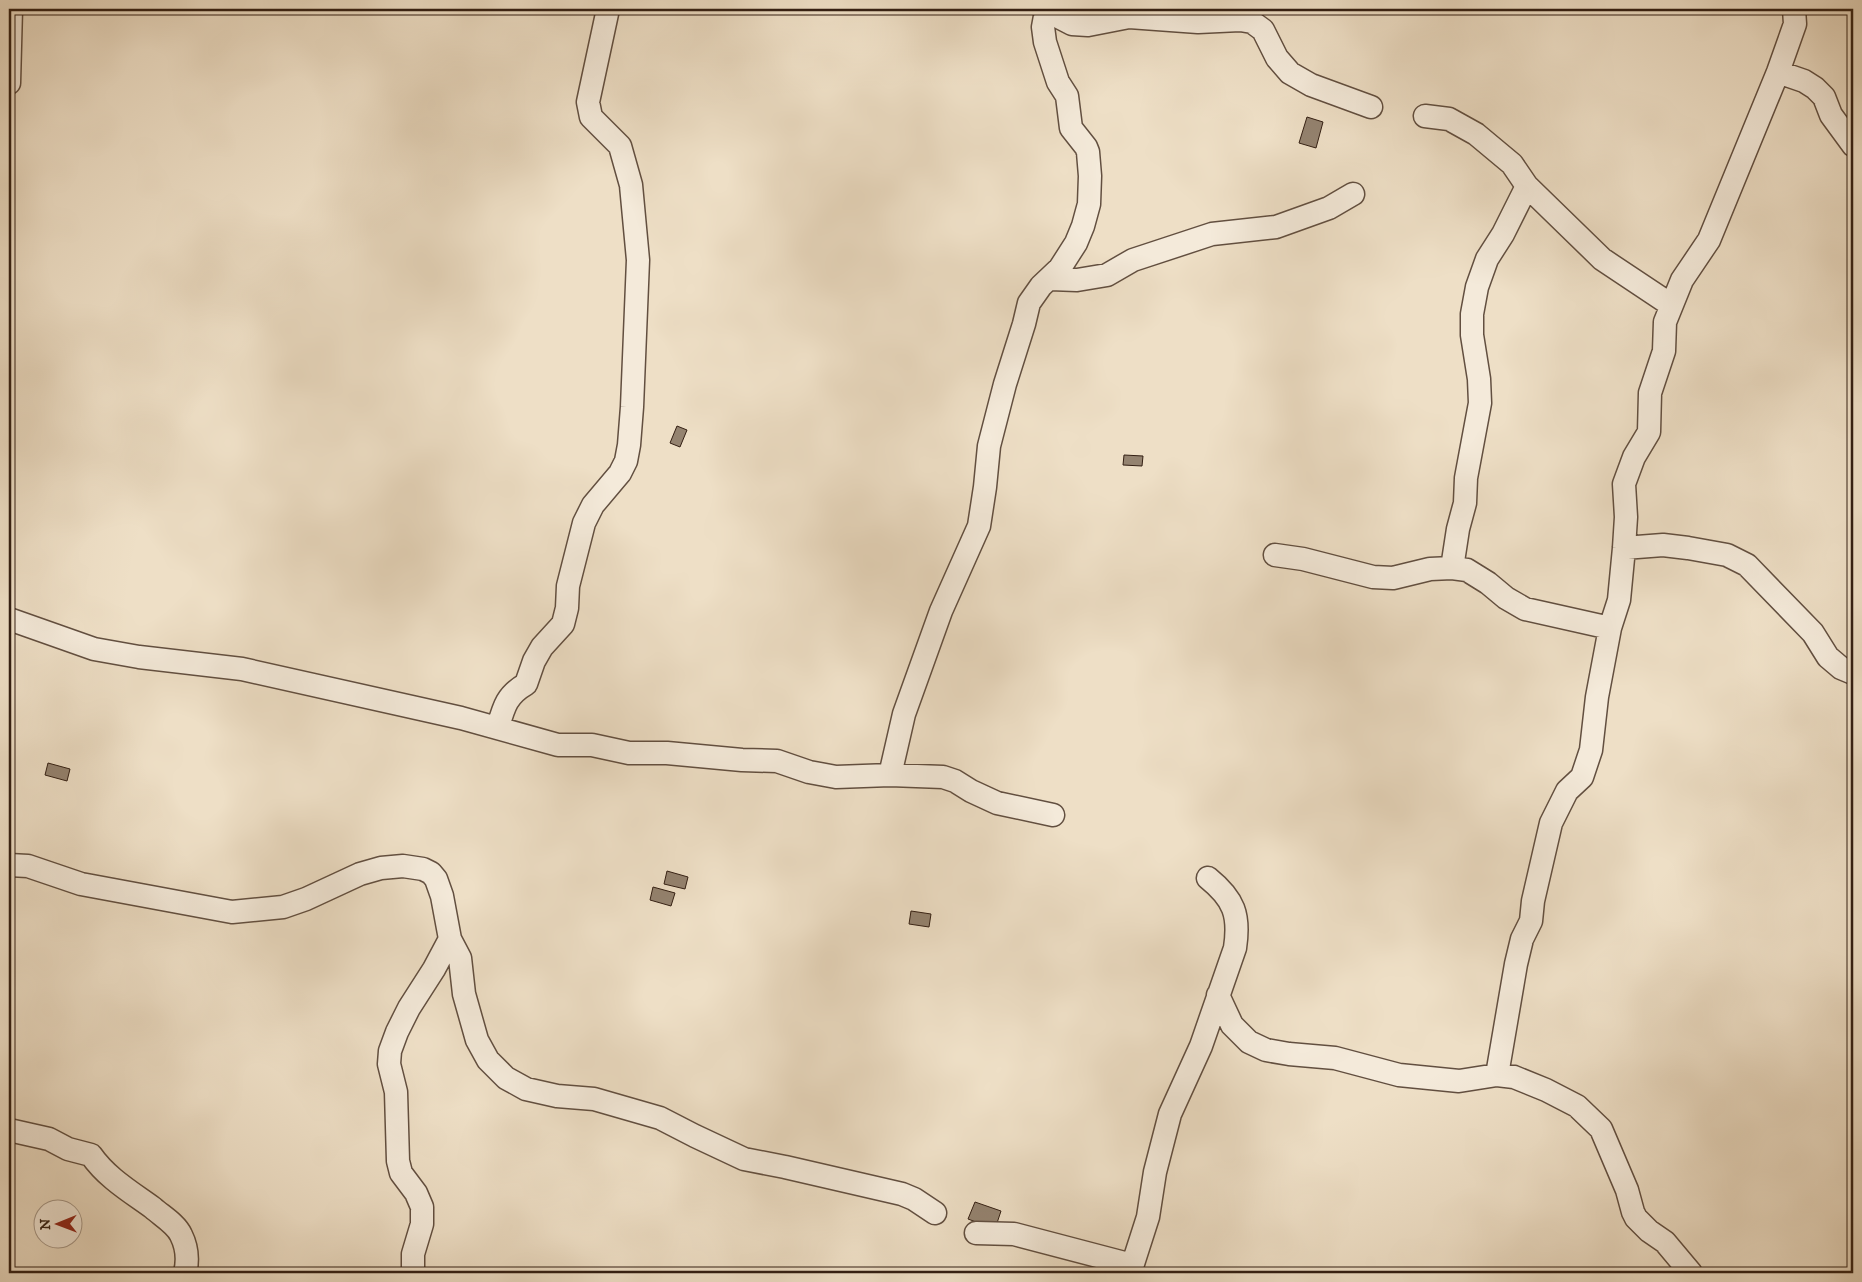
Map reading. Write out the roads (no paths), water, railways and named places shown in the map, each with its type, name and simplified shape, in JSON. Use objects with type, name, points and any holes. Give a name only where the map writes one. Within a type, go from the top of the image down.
[{"type":"street","points":[[9,83],[11,9]]},
{"type":"street","points":[[498,727],[504,705],[514,691],[526,684],[534,661],[542,647],[563,624],[567,608],[568,586],[584,523],[593,505],[620,473],[626,461],[629,445],[638,260],[631,185],[620,146],[591,117],[588,102],[608,9]]},
{"type":"street","points":[[1497,1075],[1516,964],[1522,939],[1531,922],[1551,823],[1567,791],[1582,777],[1591,750],[1597,697],[1610,628],[1619,600],[1626,517],[1624,484],[1634,457],[1649,432],[1650,393],[1662,358],[1664,322],[1685,274],[1710,240],[1759,114],[1778,72],[1795,24],[1794,9]]},
{"type":"street","points":[[890,775],[904,714],[938,619],[979,526],[989,446],[1029,303],[1036,292],[1060,268],[1076,243],[1089,204],[1090,176],[1088,152],[1072,128],[1067,96],[1058,82],[1045,42],[1043,27],[1045,10],[1072,24],[1088,25],[1129,17],[1198,22],[1240,20],[1252,22],[1263,30],[1277,58],[1290,73],[1311,85],[1371,107]]},
{"type":"street","points":[[1778,72],[1804,81],[1815,88],[1824,97],[1831,115],[1853,145]]},
{"type":"street","points":[[1425,116],[1449,119],[1476,134],[1512,164],[1527,186],[1602,259],[1671,305]]},
{"type":"street","points":[[1452,568],[1458,529],[1466,503],[1466,478],[1480,403],[1479,378],[1472,335],[1472,314],[1477,286],[1487,259],[1503,234],[1527,186]]},
{"type":"street","points":[[1050,279],[1077,280],[1107,275],[1133,260],[1212,234],[1276,227],[1329,208],[1353,194]]},
{"type":"street","points":[[1624,548],[1663,545],[1688,548],[1727,555],[1746,565],[1813,633],[1828,657],[1840,668],[1853,673]]},
{"type":"street","points":[[1275,555],[1303,559],[1372,577],[1393,578],[1430,569],[1452,568],[1467,570],[1524,609],[1610,628]]},
{"type":"street","points":[[9,619],[94,649],[117,654],[242,669],[498,727],[558,745],[592,745],[629,753],[667,753],[742,760],[777,761],[809,772],[836,777],[890,775],[943,777],[956,781],[971,791],[997,803],[1054,815]]},
{"type":"street","points":[[9,865],[28,866],[81,884],[232,912],[283,907],[306,899],[360,874],[381,868],[403,866],[423,869],[431,873],[436,879],[442,896],[450,939],[460,958],[464,994],[477,1040],[488,1060],[506,1078],[526,1089],[557,1096],[594,1099],[660,1118],[744,1159],[785,1166],[902,1194],[914,1199],[935,1213]]},
{"type":"street","points":[[976,1233],[1014,1234],[1039,1239],[1131,1269],[1148,1217],[1155,1172],[1170,1114],[1201,1046],[1235,948],[1237,933],[1231,902],[1223,890],[1208,878]]},
{"type":"street","points":[[413,1273],[413,1254],[422,1224],[422,1207],[416,1193],[401,1173],[398,1161],[396,1092],[389,1064],[390,1051],[396,1032],[450,939]]},
{"type":"street","points":[[1218,995],[1232,1025],[1249,1042],[1266,1050],[1335,1058],[1408,1076],[1459,1081],[1497,1075],[1514,1077],[1546,1090],[1577,1106],[1601,1129],[1627,1190],[1632,1212],[1649,1231],[1665,1242],[1692,1273]]},
{"type":"street","points":[[9,1130],[49,1139],[68,1149],[91,1155],[100,1167],[168,1220],[181,1234],[188,1264],[186,1273]]}]
